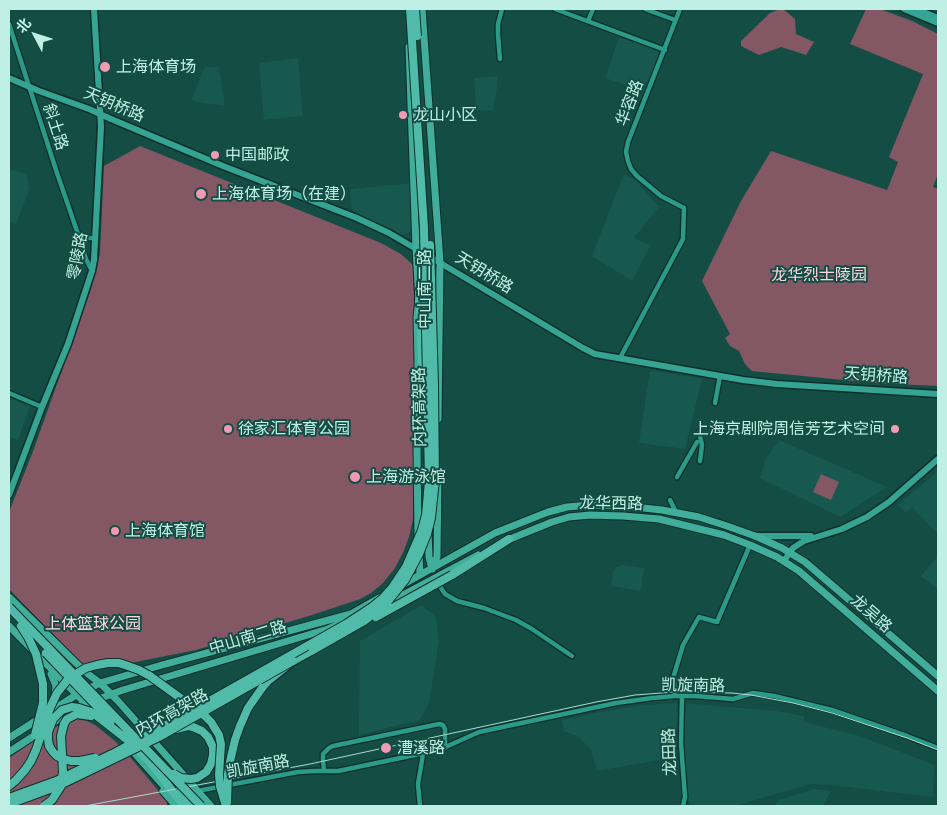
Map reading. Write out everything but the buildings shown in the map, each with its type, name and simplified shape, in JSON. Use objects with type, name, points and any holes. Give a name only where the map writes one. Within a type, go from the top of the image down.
[{"type":"highway","name":"内环高架路","points":[[9,798],[56,781],[116,752],[360,616],[383,598],[406,568],[422,530],[426,515],[429,481],[424,228],[408,9]]},
{"type":"highway","name":"内环高架路","points":[[9,804],[58,786],[165,733],[349,630],[385,605],[411,571],[425,539],[431,518],[435,480],[430,250],[415,9]]},
{"type":"highway","points":[[419,300],[425,437],[428,447]]},
{"type":"highway","points":[[349,630],[420,594],[509,539]]},
{"type":"highway","points":[[9,607],[157,765],[192,806]]},
{"type":"highway","points":[[9,614],[134,748]]},
{"type":"highway","points":[[16,780],[33,742],[41,712],[43,694],[42,675],[36,654],[21,626]]},
{"type":"highway","points":[[226,806],[231,757],[244,716],[251,703],[268,681],[293,661]]},
{"type":"highway","points":[[9,786],[31,761],[50,708],[57,693],[69,678],[92,667],[108,663],[119,663],[150,676],[206,716],[211,722],[219,735],[221,744],[220,786],[226,806]]},
{"type":"highway","points":[[116,752],[80,761],[64,759],[57,756],[49,746],[48,732],[50,724],[57,714],[67,708],[85,709],[98,716],[134,748],[157,765],[201,806]]},
{"type":"highway","points":[[44,806],[52,800],[61,786],[63,772],[61,736],[67,719],[77,714],[83,714],[93,716],[108,724]]},
{"type":"highway","points":[[157,765],[181,778],[192,779],[202,775],[209,768],[212,760],[211,741],[206,734],[198,729],[188,726],[165,733]]},
{"type":"highway","points":[[157,765],[183,806]]},
{"type":"main road","name":"中山南二路","points":[[408,9],[419,300],[417,317],[417,446],[420,575]]},
{"type":"main road","name":"中山南二路","points":[[9,738],[76,695],[100,683],[162,664],[351,614],[432,568],[437,558],[438,538],[440,262],[422,9]]},
{"type":"main road","name":"中山南二路","points":[[9,752],[74,708],[85,703],[328,629],[375,610],[434,579],[429,556],[424,315],[419,300]]},
{"type":"main road","name":"龙华西路","points":[[432,568],[495,533],[534,517],[567,507],[625,506],[699,517],[755,536],[789,552]]},
{"type":"main road","name":"龙华西路","points":[[434,579],[509,539],[552,522],[569,517],[590,515],[659,519],[724,535],[784,560]]},
{"type":"main road","name":"龙吴路","points":[[789,552],[805,562],[938,676]]},
{"type":"main road","name":"龙吴路","points":[[784,560],[938,691]]},
{"type":"main road","points":[[9,597],[76,663],[118,701],[211,806]]},
{"type":"main road","points":[[9,626],[76,695],[134,748],[183,806]]},
{"type":"main road","points":[[38,657],[52,676],[56,686],[56,694],[43,716]]},
{"type":"main road","points":[[134,748],[135,758],[176,806]]},
{"type":"street","name":"零陵路","points":[[9,495],[68,344],[96,253],[101,114],[94,9]]},
{"type":"street","points":[[500,59],[498,24],[502,9]]},
{"type":"street","points":[[555,9],[665,50]]},
{"type":"street","points":[[588,21],[593,9]]},
{"type":"street","points":[[644,9],[675,20]]},
{"type":"street","name":"华容路","points":[[620,358],[683,239],[684,208],[661,196],[638,176],[631,169],[626,152],[628,142],[680,9]]},
{"type":"street","points":[[904,9],[938,23]]},
{"type":"street","points":[[916,9],[938,18]]},
{"type":"street","name":"斜土路","points":[[9,24],[56,170],[86,259],[92,271]]},
{"type":"street","name":"天钥桥路","points":[[9,78],[381,229],[595,354],[777,384],[938,394]]},
{"type":"street","points":[[80,237],[96,238]]},
{"type":"street","points":[[715,403],[720,376]]},
{"type":"street","points":[[9,393],[42,407]]},
{"type":"street","points":[[699,432],[702,445],[700,461]]},
{"type":"street","points":[[677,477],[697,442]]},
{"type":"street","points":[[784,560],[789,552],[804,541],[848,527],[867,517],[889,502],[938,459]]},
{"type":"street","points":[[670,500],[676,513]]},
{"type":"street","points":[[755,536],[820,535]]},
{"type":"street","points":[[675,696],[674,675],[683,645],[699,617],[716,622],[750,545]]},
{"type":"street","points":[[434,579],[446,594],[457,601],[484,608],[516,620],[572,656]]},
{"type":"street","name":"凯旋南路","points":[[197,791],[298,772],[338,771],[445,748],[479,732],[616,703],[675,696],[733,699],[753,694],[774,696],[832,710],[938,748]]},
{"type":"street","name":"龙田路","points":[[682,696],[681,744],[685,797],[683,806]]},
{"type":"street","points":[[324,771],[322,760],[324,754],[326,750],[333,746],[439,724],[443,725],[445,729],[445,748]]},
{"type":"street","points":[[420,806],[418,784],[423,754]]},
{"type":"street","points":[[168,797],[171,806]]},
{"type":"shaded area","points":[[619,37],[660,51],[645,92],[605,78]]},
{"type":"shaded area","points":[[298,58],[303,116],[264,120],[259,63]]},
{"type":"shaded area","points":[[205,67],[219,67],[225,106],[191,101]]},
{"type":"shaded area","points":[[497,76],[493,111],[476,110],[474,78]]},
{"type":"shaded area","points":[[9,169],[26,174],[30,188],[16,224],[9,221]]},
{"type":"shaded area","points":[[624,174],[636,181],[659,207],[634,238],[650,246],[632,281],[592,256]]},
{"type":"shaded area","points":[[411,183],[411,231],[402,236],[352,211],[350,189]]},
{"type":"shaded area","points":[[650,370],[702,379],[685,449],[639,443]]},
{"type":"shaded area","points":[[9,398],[30,406],[18,440],[9,437]]},
{"type":"shaded area","points":[[779,440],[887,487],[840,517],[760,478],[766,458]]},
{"type":"shaded area","points":[[938,471],[938,532],[912,507],[906,513],[898,505]]},
{"type":"shaded area","points":[[938,556],[938,590],[921,576]]},
{"type":"shaded area","points":[[622,565],[644,568],[641,591],[611,586],[613,571],[616,567]]},
{"type":"shaded area","points":[[422,605],[436,617],[439,641],[429,703],[420,720],[359,735],[360,641]]},
{"type":"shaded area","points":[[677,703],[676,757],[597,771],[591,750],[579,737],[564,731],[562,720],[644,705]]},
{"type":"shaded area","points":[[685,703],[776,711],[804,716],[804,722],[860,736],[934,765],[933,797],[811,784],[738,805],[699,806],[689,803],[684,746]]},
{"type":"shaded area","points":[[814,789],[831,791],[823,806],[775,806],[778,800]]},
{"type":"green space","points":[[783,9],[795,19],[796,34],[814,42],[806,55],[781,47],[759,55],[741,46],[741,41],[770,13]]},
{"type":"green space","name":"龙华烈士陵园","points":[[866,9],[880,9],[912,21],[938,34],[938,174],[933,187],[938,189],[938,386],[874,383],[752,371],[745,364],[739,351],[730,346],[725,338],[730,334],[702,281],[741,201],[771,151],[887,190],[898,162],[889,157],[923,74],[850,44]]},
{"type":"green space","name":"徐家汇体育公园","points":[[140,146],[381,243],[401,254],[413,265],[416,380],[413,519],[409,537],[395,568],[383,583],[360,599],[196,650],[92,669],[81,663],[9,589],[9,512],[32,454],[90,292],[100,254],[104,166]]},
{"type":"green space","points":[[821,474],[839,482],[831,500],[813,492]]},
{"type":"green space","points":[[76,719],[95,725],[116,742],[167,801],[167,806],[9,806],[9,758],[51,729]]},
{"type":"railway","points":[[85,806],[310,764],[596,702],[635,695],[675,692],[732,693],[793,703],[832,713],[938,750]]},
{"type":"place","name":"上海体育场","points":[[105,67]]},
{"type":"place","name":"龙山小区","points":[[403,115]]},
{"type":"place","name":"中国邮政","points":[[215,155]]},
{"type":"place","name":"上海体育场（在建）","points":[[201,194]]},
{"type":"place","name":"徐家汇体育公园","points":[[228,429]]},
{"type":"place","name":"上海京剧院周信芳艺术空间","points":[[895,429]]},
{"type":"place","name":"上海游泳馆","points":[[355,477]]},
{"type":"place","name":"上海体育馆","points":[[115,531]]},
{"type":"place","name":"漕溪路","points":[[386,748]]},
{"type":"park label","name":"上体篮球公园","points":[[93,624]]}]
